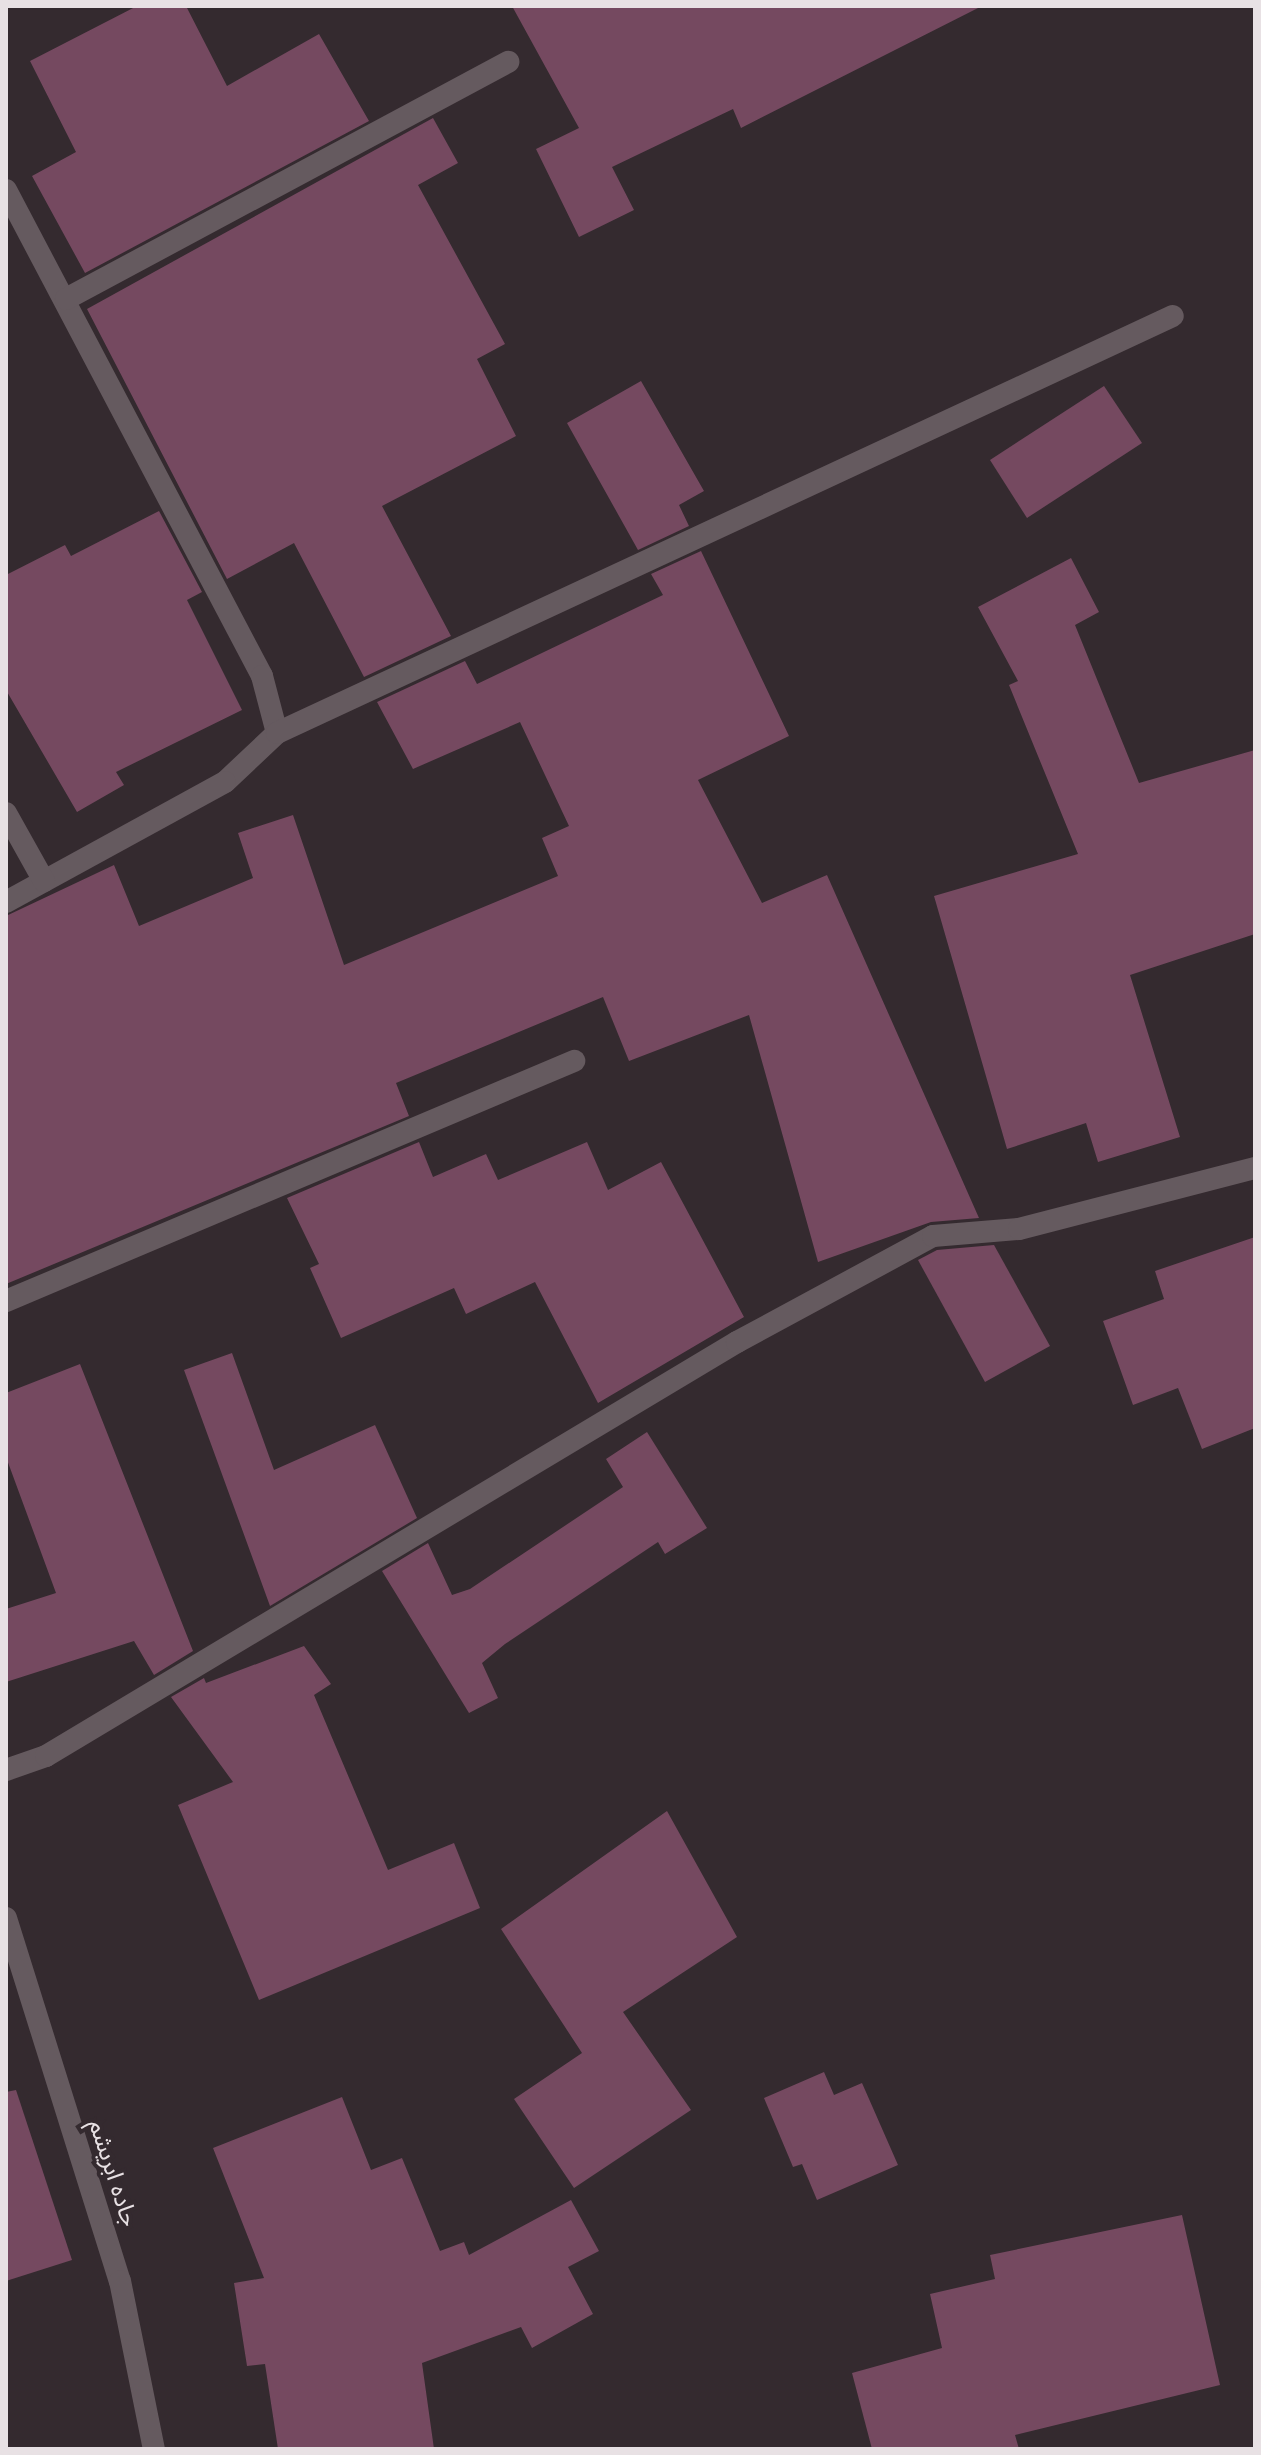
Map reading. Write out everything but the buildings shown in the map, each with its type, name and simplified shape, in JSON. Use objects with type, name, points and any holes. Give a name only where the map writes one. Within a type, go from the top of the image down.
[{"type":"street","points":[[66,299],[508,62]]},
{"type":"street","points":[[6,190],[262,676],[277,733]]},
{"type":"street","points":[[6,902],[225,782],[277,733],[1173,316]]},
{"type":"street","points":[[6,813],[44,881]]},
{"type":"street","points":[[6,1301],[574,1061]]},
{"type":"street","points":[[6,1770],[46,1756],[737,1342],[933,1236],[1019,1229],[1255,1168]]},
{"type":"street","name":"جاده ابریشم","points":[[6,1918],[120,2281],[154,2449]]}]
